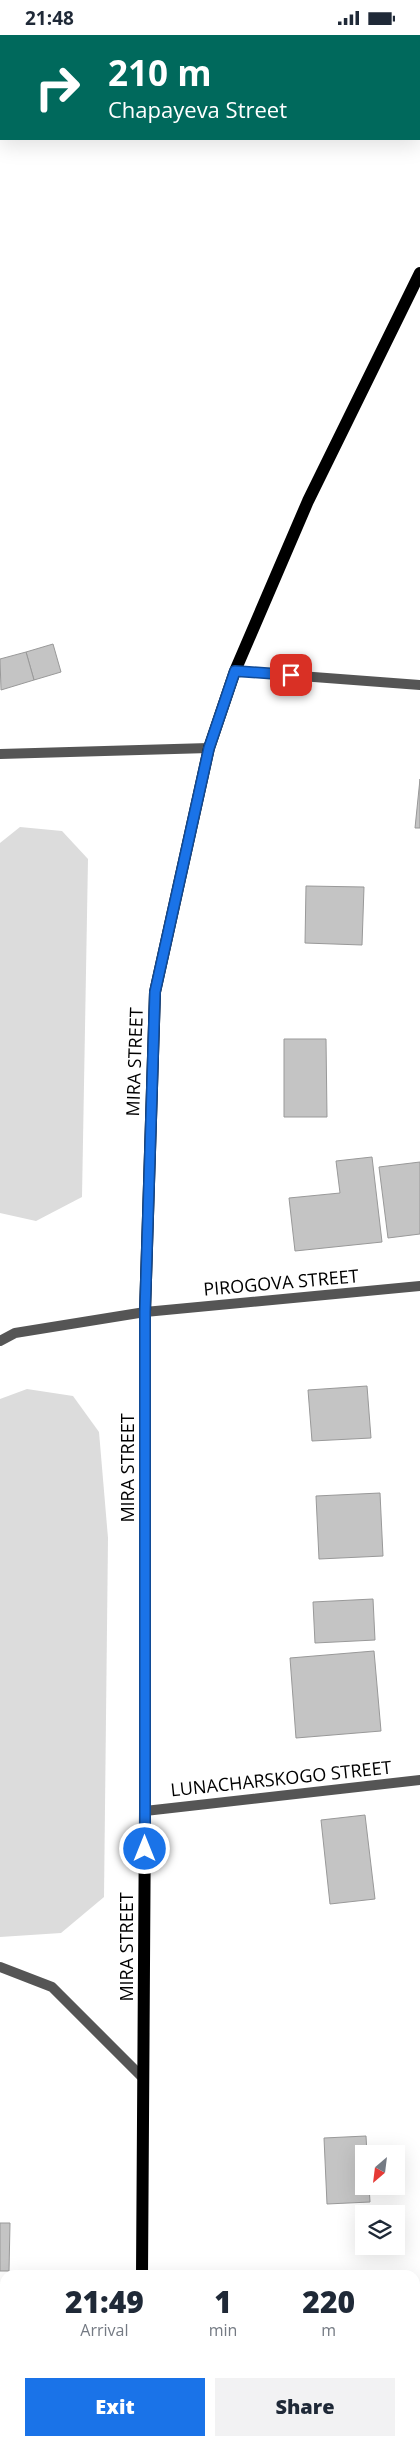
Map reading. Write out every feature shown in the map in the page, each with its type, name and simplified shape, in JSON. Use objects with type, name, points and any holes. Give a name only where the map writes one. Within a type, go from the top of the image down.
[{"type":"main road","name":"MIRA STREET","points":[[142,2270],[145,1811],[145,1312],[155,992],[209,748],[235,671],[308,501],[420,273]]},
{"type":"street","points":[[235,671],[420,685]]},
{"type":"street","points":[[0,754],[209,748]]},
{"type":"street","name":"PIROGOVA STREET","points":[[0,1341],[15,1333],[145,1312],[420,1286]]},
{"type":"street","name":"LUNACHARSKOGO STREET","points":[[145,1811],[420,1781]]},
{"type":"street","points":[[0,1967],[52,1987],[144,2078]]},
{"type":"shaded area","points":[[20,827],[62,831],[88,859],[82,1197],[36,1221],[0,1213],[0,843]]},
{"type":"shaded area","points":[[27,1389],[73,1396],[99,1432],[108,1538],[104,1897],[61,1933],[0,1937],[0,1399]]},
{"type":"building","points":[[53,644],[61,672],[34,680],[26,652]]},
{"type":"building","points":[[26,652],[34,680],[1,690],[0,659]]},
{"type":"building","points":[[420,779],[420,828],[415,828]]},
{"type":"building","points":[[306,886],[364,887],[362,945],[305,943]]},
{"type":"building","points":[[284,1039],[326,1039],[327,1117],[284,1117]]},
{"type":"building","points":[[372,1157],[382,1242],[295,1251],[289,1198],[340,1193],[336,1161]]},
{"type":"building","points":[[420,1162],[420,1234],[388,1238],[379,1167]]},
{"type":"building","points":[[367,1386],[371,1438],[312,1441],[308,1390]]},
{"type":"building","points":[[380,1493],[383,1556],[319,1559],[316,1496]]},
{"type":"building","points":[[373,1599],[375,1640],[315,1643],[313,1602]]},
{"type":"building","points":[[374,1651],[381,1731],[296,1738],[290,1658]]},
{"type":"building","points":[[365,1815],[375,1899],[330,1904],[321,1820]]},
{"type":"building","points":[[366,2136],[366,2145],[355,2145],[355,2195],[370,2195],[370,2202],[327,2204],[324,2138]]},
{"type":"building","points":[[0,2223],[10,2223],[9,2270],[0,2270]]},
{"type":"route","points":[[145,1849],[145,1312],[155,992],[209,748],[235,671],[291,675]]}]
